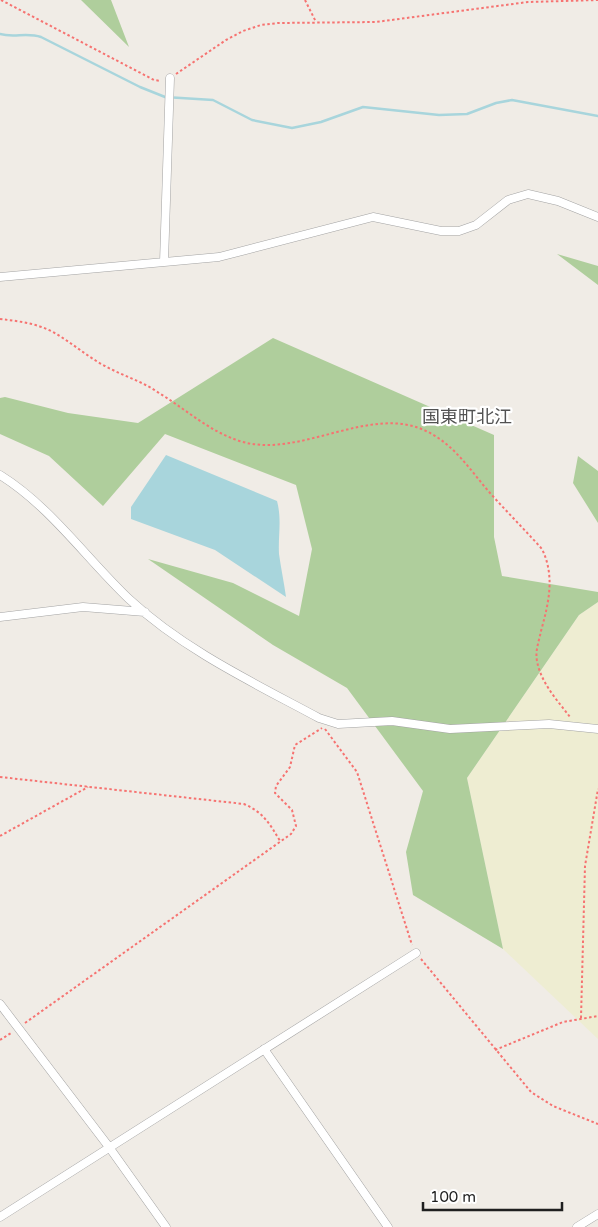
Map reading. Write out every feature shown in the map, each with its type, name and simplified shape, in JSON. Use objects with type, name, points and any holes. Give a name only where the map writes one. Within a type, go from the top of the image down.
[{"type":"street","points":[[164,262],[170,78]]},
{"type":"street","points":[[0,277],[241,253],[367,218],[380,217],[441,230],[459,231],[476,225],[508,200],[528,194],[558,201],[598,217]]},
{"type":"street","points":[[0,475],[20,488],[38,504],[123,593],[145,612],[190,646],[327,725],[392,721],[458,729],[533,724],[576,725],[598,729]]},
{"type":"street","points":[[0,617],[83,607],[145,612]]},
{"type":"street","points":[[0,1217],[109,1146],[416,953]]},
{"type":"street","points":[[0,1004],[109,1146],[166,1227]]},
{"type":"street","points":[[264,1049],[388,1227]]},
{"type":"street","points":[[578,1227],[598,1214]]},
{"type":"path","points":[[1,0],[160,82],[170,78],[243,31],[278,22],[376,22],[528,2],[598,0]]},
{"type":"path","points":[[306,0],[316,22]]},
{"type":"path","points":[[0,319],[24,322],[51,330],[102,364],[134,377],[209,427],[244,442],[260,445],[279,444],[369,426],[394,423],[411,425],[442,440],[458,455],[542,549],[546,557],[551,579],[548,606],[537,647],[537,660],[543,679],[576,725]]},
{"type":"path","points":[[0,1040],[18,1029],[294,830],[296,821],[292,810],[275,793],[276,786],[290,767],[292,750],[295,745],[327,725],[357,772],[387,862],[410,942],[416,953],[445,986],[495,1050],[538,1097],[570,1114],[598,1124]]},
{"type":"path","points":[[0,777],[244,804],[260,812],[267,819],[280,841]]},
{"type":"path","points":[[0,836],[88,787]]},
{"type":"path","points":[[581,1018],[586,866],[598,789]]},
{"type":"path","points":[[495,1050],[539,1030],[581,1018],[598,1016]]},
{"type":"green space","points":[[81,0],[111,0],[129,47]]},
{"type":"green space","points":[[557,254],[598,266],[598,285]]},
{"type":"green space","points":[[273,338],[494,435],[494,537],[502,576],[598,592],[598,602],[579,615],[467,778],[503,949],[413,895],[406,852],[423,791],[347,688],[273,645],[148,559],[233,583],[299,616],[312,549],[296,485],[165,434],[103,506],[49,456],[0,434],[0,398],[5,397],[68,413],[138,423]]},
{"type":"green space","points":[[578,456],[598,471],[598,523],[573,483]]},
{"type":"green space","points":[[598,602],[598,1039],[503,949],[467,778],[579,615]]},
{"type":"water","points":[[166,455],[277,501],[280,521],[279,554],[286,597],[215,550],[131,519],[131,507]]},
{"type":"waterway","points":[[0,34],[41,37],[140,87],[165,97],[213,100],[252,120],[292,128],[321,122],[363,107],[439,115],[467,114],[496,103],[512,100],[598,116]]},
{"type":"district","name":"国東町北江","points":[[467,417]]}]
